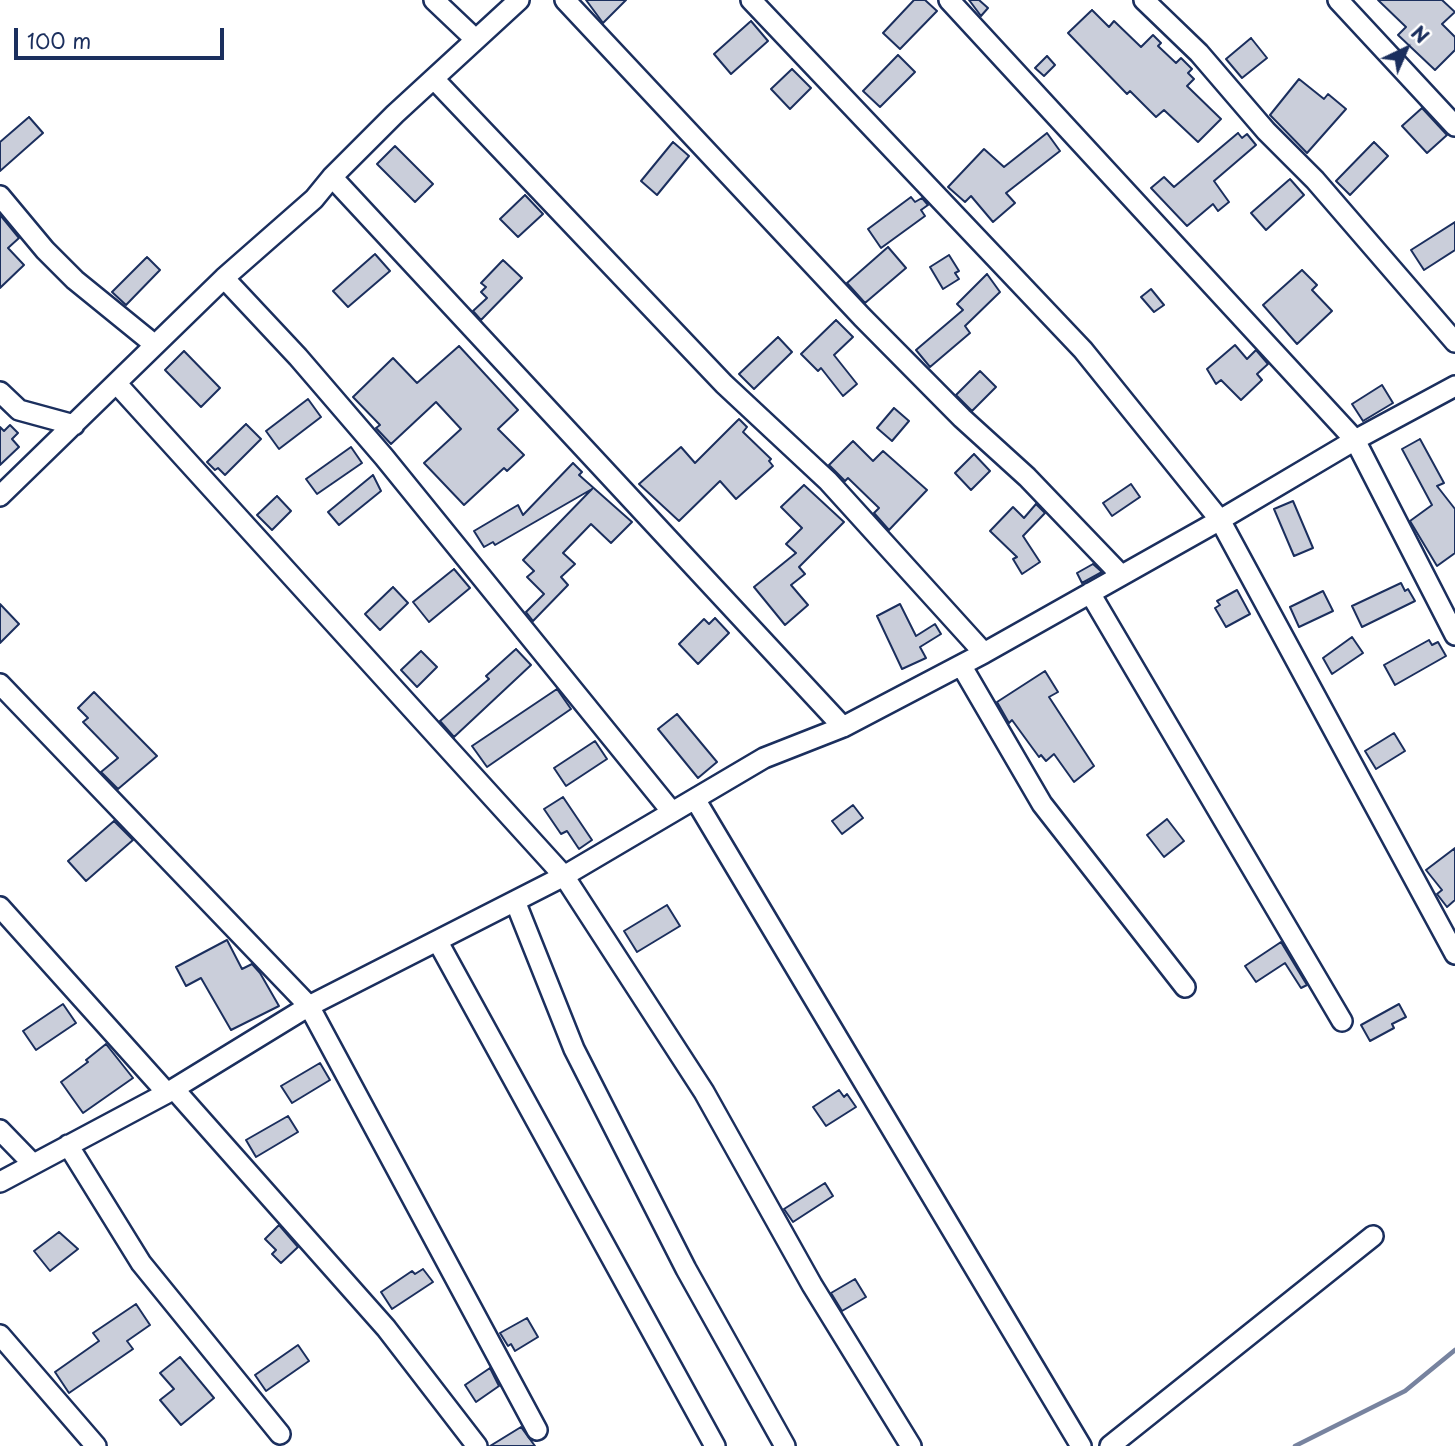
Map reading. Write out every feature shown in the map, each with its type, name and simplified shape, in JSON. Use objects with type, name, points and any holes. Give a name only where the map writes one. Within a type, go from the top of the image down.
[{"type":"street","points":[[434,0],[475,39]]},
{"type":"street","points":[[0,496],[224,278],[314,199],[331,177],[519,0]]},
{"type":"street","points":[[565,0],[862,317],[962,418],[1027,477],[1121,575]]},
{"type":"street","points":[[751,0],[1083,350],[1220,520],[1455,954]]},
{"type":"street","points":[[950,0],[1355,440],[1455,635]]},
{"type":"street","points":[[1144,0],[1199,52],[1266,131],[1315,180],[1455,342]]},
{"type":"street","points":[[1338,0],[1455,126]]},
{"type":"street","points":[[434,79],[724,384],[828,481],[985,653]]},
{"type":"street","points":[[331,177],[842,727]]},
{"type":"street","points":[[0,196],[45,250],[75,280],[155,345]]},
{"type":"street","points":[[224,278],[298,357],[384,457],[672,812]]},
{"type":"street","points":[[117,384],[565,876],[704,1092],[812,1285],[911,1446]]},
{"type":"street","points":[[0,1182],[171,1091],[309,1006],[565,876],[764,758],[842,727],[985,653],[1355,440],[1403,417],[1455,386]]},
{"type":"street","points":[[0,392],[19,410],[74,425]]},
{"type":"street","points":[[1090,593],[1342,1021]]},
{"type":"street","points":[[961,665],[1042,804],[1185,987]]},
{"type":"street","points":[[0,684],[309,1006],[537,1430]]},
{"type":"street","points":[[695,799],[1081,1446]]},
{"type":"street","points":[[515,901],[592,1085],[686,1269],[785,1446]]},
{"type":"street","points":[[0,907],[386,1328],[477,1446]]},
{"type":"street","points":[[438,942],[715,1446]]},
{"type":"street","points":[[0,1130],[32,1163]]},
{"type":"street","points":[[68,1145],[141,1263],[281,1434]]},
{"type":"street","points":[[1110,1446],[1373,1236]]},
{"type":"street","points":[[0,1335],[96,1446]]},
{"type":"building","points":[[586,0],[626,0],[603,23]]},
{"type":"building","points":[[914,0],[925,0],[937,11],[900,49],[883,33]]},
{"type":"building","points":[[969,0],[979,0],[988,8],[981,16]]},
{"type":"building","points":[[1378,0],[1442,0],[1455,12],[1442,24],[1455,37],[1455,50],[1435,70],[1398,35],[1406,27]]},
{"type":"building","points":[[1092,10],[1109,27],[1114,21],[1141,47],[1153,35],[1161,43],[1158,46],[1176,63],[1181,58],[1192,69],[1188,73],[1194,79],[1187,86],[1221,119],[1198,142],[1164,110],[1156,117],[1130,91],[1127,94],[1068,33]]},
{"type":"building","points":[[751,21],[768,41],[731,74],[714,54]]},
{"type":"building","points":[[1251,38],[1267,58],[1242,78],[1226,59]]},
{"type":"building","points":[[898,55],[915,72],[880,107],[863,91]]},
{"type":"building","points":[[1047,56],[1055,65],[1044,76],[1035,68]]},
{"type":"building","points":[[792,69],[811,88],[790,109],[771,89]]},
{"type":"building","points":[[1299,79],[1324,99],[1328,94],[1346,109],[1307,153],[1270,115]]},
{"type":"building","points":[[1422,108],[1447,135],[1427,153],[1402,126]]},
{"type":"building","points":[[29,117],[43,133],[0,171],[0,142]]},
{"type":"building","points":[[1047,133],[1060,151],[1006,193],[1015,203],[993,222],[971,196],[965,202],[948,187],[984,149],[1004,167]]},
{"type":"building","points":[[1238,133],[1242,138],[1247,134],[1256,145],[1214,181],[1229,202],[1218,211],[1213,204],[1187,226],[1151,188],[1164,177],[1174,187]]},
{"type":"building","points":[[673,142],[689,156],[657,195],[641,181]]},
{"type":"building","points":[[1374,142],[1388,156],[1350,195],[1336,181]]},
{"type":"building","points":[[395,146],[433,184],[415,202],[377,164]]},
{"type":"building","points":[[1290,179],[1304,195],[1266,230],[1251,213]]},
{"type":"building","points":[[525,195],[543,214],[518,237],[500,219]]},
{"type":"building","points":[[911,197],[915,202],[922,198],[928,205],[921,210],[925,216],[881,248],[868,229]]},
{"type":"building","points":[[0,215],[19,238],[8,248],[24,265],[0,288]]},
{"type":"building","points":[[1455,222],[1455,250],[1424,270],[1411,250]]},
{"type":"building","points":[[888,247],[906,268],[865,303],[847,283]]},
{"type":"building","points":[[375,254],[390,271],[348,307],[333,291]]},
{"type":"building","points":[[949,255],[959,271],[955,273],[959,279],[943,289],[930,267]]},
{"type":"building","points":[[147,257],[160,270],[126,305],[112,292]]},
{"type":"building","points":[[503,260],[522,278],[481,320],[473,311],[487,298],[481,292],[486,287],[481,283]]},
{"type":"building","points":[[1302,270],[1317,285],[1312,290],[1332,311],[1297,344],[1263,305]]},
{"type":"building","points":[[987,274],[1000,292],[965,326],[970,333],[930,367],[916,350],[963,310],[957,304]]},
{"type":"building","points":[[1151,289],[1164,305],[1154,312],[1141,297]]},
{"type":"building","points":[[836,320],[853,337],[834,355],[857,384],[843,396],[821,368],[818,371],[801,354]]},
{"type":"building","points":[[778,337],[792,352],[754,389],[739,374]]},
{"type":"building","points":[[1235,345],[1247,359],[1256,350],[1268,364],[1257,374],[1262,380],[1241,400],[1221,380],[1216,384],[1207,369]]},
{"type":"building","points":[[459,346],[518,410],[498,429],[524,455],[507,471],[504,468],[464,505],[424,463],[461,429],[436,402],[391,444],[376,428],[380,425],[353,397],[393,358],[417,383]]},
{"type":"building","points":[[184,351],[220,388],[201,407],[165,370]]},
{"type":"building","points":[[980,371],[996,387],[972,411],[956,395]]},
{"type":"building","points":[[1382,385],[1393,403],[1363,421],[1352,404]]},
{"type":"building","points":[[308,399],[321,417],[279,449],[266,431]]},
{"type":"building","points":[[894,408],[909,421],[892,441],[877,428]]},
{"type":"building","points":[[739,419],[747,427],[743,432],[771,459],[769,461],[773,466],[736,499],[720,481],[679,521],[639,484],[681,447],[695,463]]},
{"type":"building","points":[[246,424],[261,439],[225,475],[218,468],[215,470],[207,462]]},
{"type":"building","points":[[10,425],[18,433],[12,439],[19,447],[0,465],[0,427],[4,431]]},
{"type":"building","points":[[1420,439],[1444,483],[1437,486],[1455,509],[1455,553],[1437,566],[1410,521],[1432,505],[1402,449]]},
{"type":"building","points":[[853,441],[873,461],[883,451],[927,490],[889,530],[874,513],[879,508],[848,478],[845,481],[829,465]]},
{"type":"building","points":[[351,447],[362,463],[317,494],[306,479]]},
{"type":"building","points":[[974,454],[990,471],[971,490],[955,473]]},
{"type":"building","points":[[573,463],[582,472],[579,475],[632,522],[611,543],[591,524],[563,553],[575,564],[561,577],[568,585],[533,621],[526,612],[544,594],[527,577],[534,571],[523,560],[592,489],[495,545],[493,542],[484,547],[474,531],[518,505],[523,515]]},
{"type":"building","points":[[373,475],[381,491],[339,525],[328,512]]},
{"type":"building","points":[[1131,484],[1140,497],[1112,516],[1103,503]]},
{"type":"building","points":[[804,485],[844,522],[799,567],[805,574],[791,585],[808,605],[785,625],[754,587],[796,553],[786,544],[802,528],[781,507]]},
{"type":"building","points":[[277,496],[291,511],[272,530],[257,515]]},
{"type":"building","points":[[1293,501],[1313,548],[1294,556],[1274,509]]},
{"type":"building","points":[[1036,504],[1045,513],[1023,536],[1040,562],[1022,574],[1013,559],[1017,557],[990,531],[1013,507],[1024,518]]},
{"type":"building","points":[[1093,564],[1102,572],[1082,583],[1077,573]]},
{"type":"building","points":[[454,569],[470,588],[429,622],[413,602]]},
{"type":"building","points":[[1401,583],[1415,601],[1362,627],[1352,606]]},
{"type":"building","points":[[393,587],[408,603],[380,630],[365,614]]},
{"type":"building","points":[[1237,590],[1250,614],[1226,627],[1215,608],[1220,605],[1217,601]]},
{"type":"building","points":[[1323,591],[1333,611],[1299,627],[1290,607]]},
{"type":"building","points":[[0,604],[19,624],[0,643]]},
{"type":"building","points":[[900,604],[916,636],[935,624],[941,634],[920,647],[926,658],[902,669],[877,616]]},
{"type":"building","points":[[715,618],[729,633],[698,664],[679,644],[704,619],[709,624]]},
{"type":"building","points":[[1352,637],[1363,653],[1332,674],[1323,658]]},
{"type":"building","points":[[1429,640],[1432,645],[1438,642],[1446,656],[1395,685],[1384,665]]},
{"type":"building","points":[[516,649],[531,665],[454,737],[440,721],[489,679],[486,676]]},
{"type":"building","points":[[421,651],[437,667],[417,687],[401,670]]},
{"type":"building","points":[[1045,671],[1058,692],[1049,697],[1094,766],[1074,782],[1054,754],[1046,761],[1041,755],[1039,757],[1012,720],[1009,723],[997,702]]},
{"type":"building","points":[[557,689],[571,709],[487,767],[472,746]]},
{"type":"building","points":[[94,692],[157,756],[118,789],[101,772],[118,758],[83,722],[88,718],[78,708]]},
{"type":"building","points":[[677,714],[717,762],[698,778],[658,729]]},
{"type":"building","points":[[1394,733],[1405,751],[1376,769],[1365,751]]},
{"type":"building","points":[[595,741],[607,759],[566,786],[554,768]]},
{"type":"building","points":[[563,797],[592,840],[579,849],[567,831],[561,834],[544,809]]},
{"type":"building","points":[[853,805],[863,818],[842,834],[832,821]]},
{"type":"building","points":[[1167,819],[1184,841],[1164,857],[1147,835]]},
{"type":"building","points":[[114,821],[133,840],[86,881],[68,861]]},
{"type":"building","points":[[1455,848],[1455,900],[1447,907],[1437,894],[1442,890],[1426,870]]},
{"type":"building","points":[[667,905],[680,926],[637,952],[624,931]]},
{"type":"building","points":[[227,940],[242,969],[252,964],[279,1006],[231,1030],[201,978],[186,986],[176,967]]},
{"type":"building","points":[[1281,942],[1307,985],[1301,988],[1285,963],[1256,982],[1245,966]]},
{"type":"building","points":[[63,1004],[76,1023],[36,1050],[23,1031]]},
{"type":"building","points":[[1399,1004],[1406,1017],[1392,1024],[1394,1028],[1370,1041],[1361,1025]]},
{"type":"building","points":[[106,1044],[133,1078],[83,1113],[61,1082],[88,1062],[86,1060]]},
{"type":"building","points":[[320,1063],[330,1080],[292,1103],[281,1086]]},
{"type":"building","points":[[839,1090],[844,1097],[847,1094],[856,1107],[826,1126],[813,1107]]},
{"type":"building","points":[[288,1116],[298,1132],[256,1157],[246,1140]]},
{"type":"building","points":[[825,1183],[833,1196],[793,1222],[784,1209]]},
{"type":"building","points":[[279,1225],[298,1247],[281,1263],[272,1254],[276,1250],[265,1239]]},
{"type":"building","points":[[59,1232],[78,1249],[50,1271],[34,1251]]},
{"type":"building","points":[[423,1269],[433,1282],[392,1309],[381,1292],[412,1271],[415,1274]]},
{"type":"building","points":[[855,1279],[866,1297],[842,1311],[831,1293]]},
{"type":"building","points":[[136,1304],[150,1325],[127,1341],[133,1349],[69,1393],[55,1372],[99,1341],[93,1333]]},
{"type":"building","points":[[527,1318],[538,1337],[515,1351],[511,1344],[508,1346],[500,1333]]},
{"type":"building","points":[[298,1345],[309,1361],[266,1391],[255,1375]]},
{"type":"building","points":[[180,1357],[214,1398],[181,1425],[160,1400],[174,1389],[160,1373]]},
{"type":"building","points":[[490,1368],[499,1386],[476,1402],[465,1385]]},
{"type":"building","points":[[521,1427],[535,1446],[490,1446]]},
{"type":"waterway","points":[[1295,1446],[1405,1391],[1455,1350]]}]
